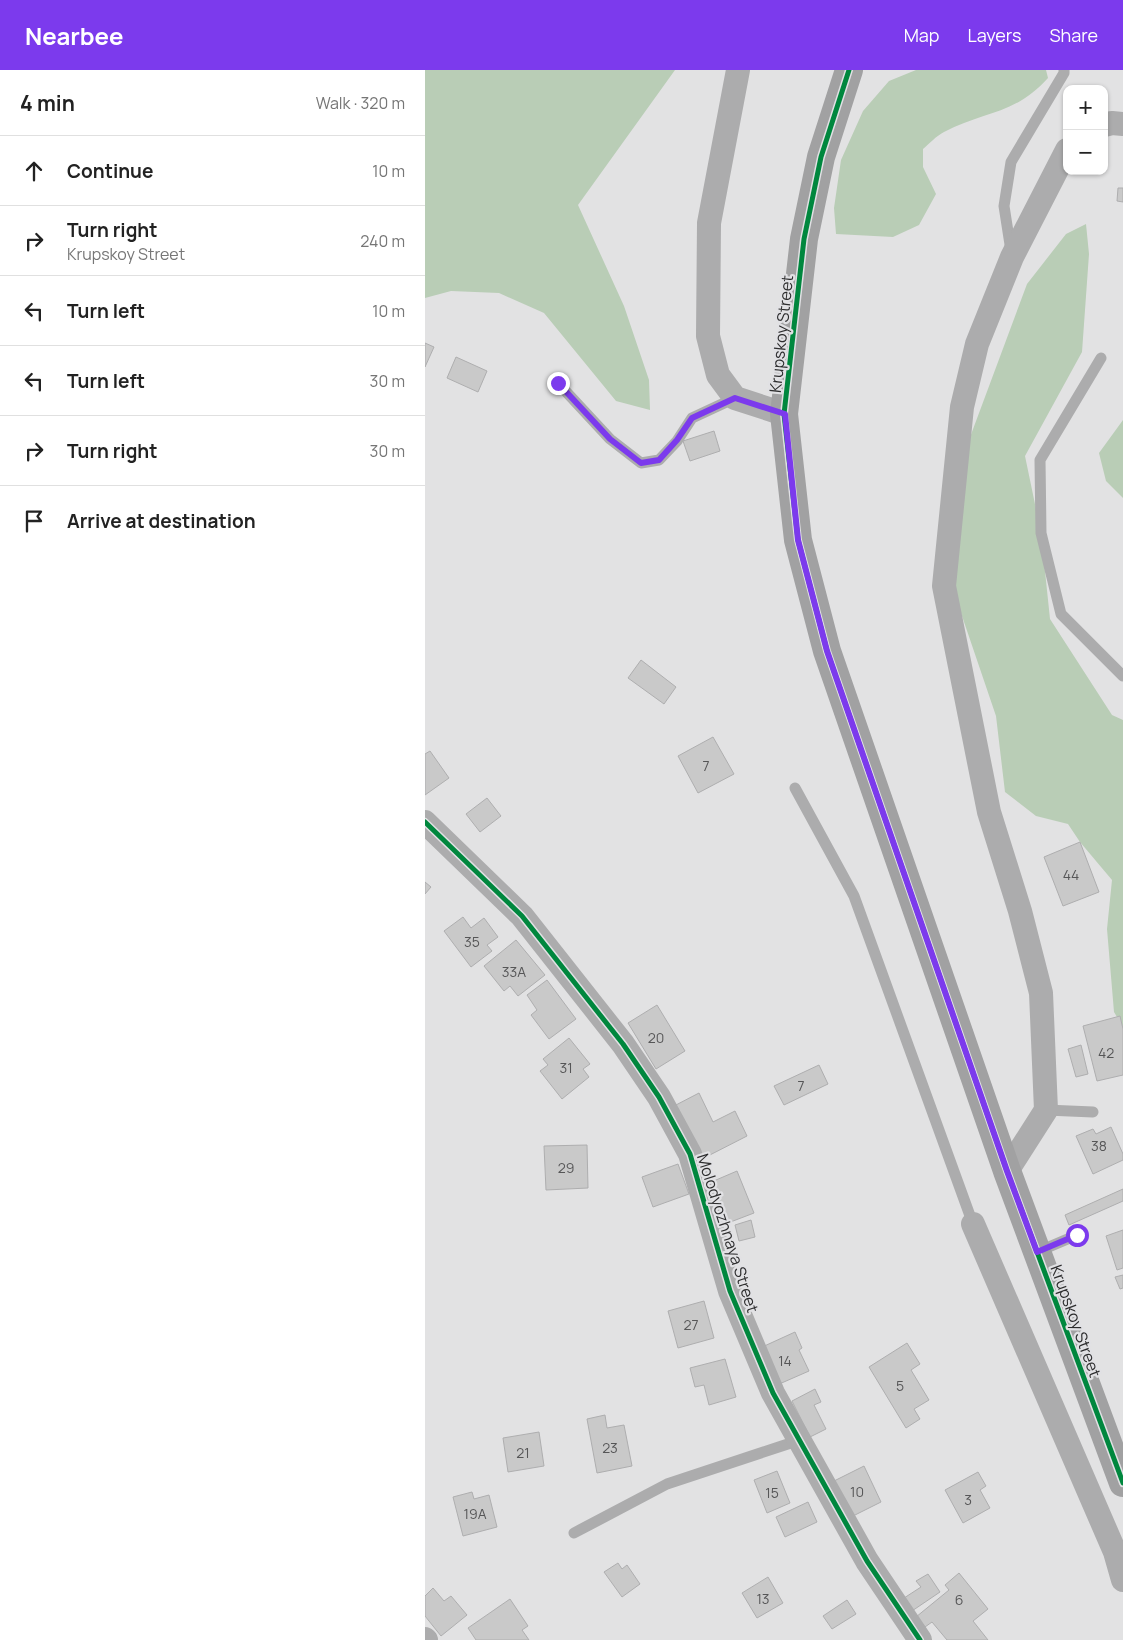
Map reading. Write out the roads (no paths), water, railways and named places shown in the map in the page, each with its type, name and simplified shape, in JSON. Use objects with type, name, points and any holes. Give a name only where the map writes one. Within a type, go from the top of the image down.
[{"type":"street","points":[[738,70],[709,223],[708,336],[718,375],[735,398],[785,414]]},
{"type":"street","name":"Krupskoy Street","points":[[849,70],[821,157],[804,239],[785,414],[798,540],[827,651],[1007,1171],[1118,1456],[1123,1483]]},
{"type":"street","points":[[1108,124],[1123,124]]},
{"type":"street","points":[[1007,1171],[1046,1110],[1041,994],[1020,911],[989,812],[944,586],[962,407],[977,344],[1012,257],[1063,158]]},
{"type":"street","name":"Molodyozhnaya Street","points":[[425,822],[522,916],[623,1044],[659,1097],[689,1154],[730,1291],[773,1393],[867,1561],[920,1640]]},
{"type":"street","points":[[973,1224],[1115,1552],[1123,1580]]},
{"type":"lane","points":[[1012,257],[1004,206],[1011,162],[1064,73],[1063,70]]},
{"type":"lane","points":[[1101,358],[1039,460],[1041,533],[1061,614],[1123,676]]},
{"type":"lane","points":[[558,383],[610,439],[641,463],[659,460],[677,440],[692,418],[735,398]]},
{"type":"lane","points":[[795,788],[854,896],[973,1224]]},
{"type":"lane","points":[[1046,1110],[1093,1112]]},
{"type":"lane","points":[[1037,1252],[1077,1235]]},
{"type":"lane","points":[[574,1533],[667,1484],[800,1440]]}]
